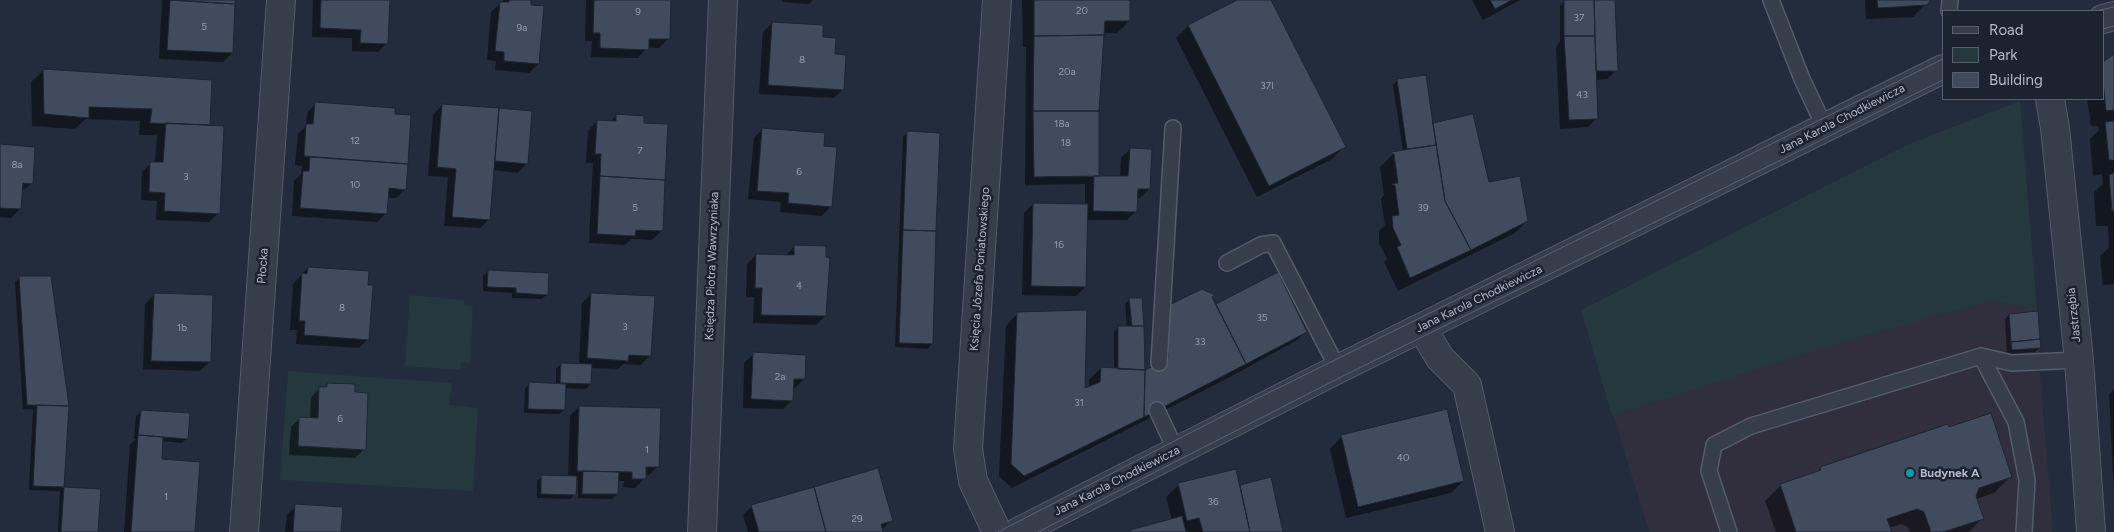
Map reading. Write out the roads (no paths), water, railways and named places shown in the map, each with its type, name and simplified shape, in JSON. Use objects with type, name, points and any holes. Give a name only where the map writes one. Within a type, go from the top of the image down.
[{"type":"street","name":"Płocka","points":[[244,532],[281,0]]},
{"type":"street","name":"Księdza Piotra Wawrzyniaka","points":[[702,532],[723,0]]},
{"type":"street","name":"Księcia Józefa Poniatowskiego","points":[[997,0],[968,449],[973,481],[997,532]]},
{"type":"street","name":"Jana Karola Chodkiewicza","points":[[1018,532],[1338,369],[1942,70]]},
{"type":"street","name":"Jastrzębia","points":[[2050,100],[2055,128],[2079,360],[2091,532]]},
{"type":"street","points":[[1422,328],[1440,358],[1467,386],[1500,532]]},
{"type":"lane","points":[[1771,0],[1802,79],[1825,128]]},
{"type":"lane","points":[[1159,363],[1173,128]]},
{"type":"lane","points":[[1227,263],[1261,245],[1273,243],[1338,369]]},
{"type":"lane","points":[[1981,356],[2016,422],[2027,480],[2024,532]]},
{"type":"lane","points":[[1729,532],[1709,471],[1714,445],[1751,426],[1981,356],[2012,362],[2079,360]]},
{"type":"lane","points":[[1157,410],[1176,451]]},
{"type":"tram line","points":[[2100,10],[2114,7]]},
{"type":"tram line","points":[[2104,29],[2114,26]]},
{"type":"tram line","points":[[998,532],[1252,401],[1942,59]]},
{"type":"tram line","points":[[1038,532],[1341,377],[1942,80]]},
{"type":"place","name":"Budynek A","points":[[1910,473]]}]
